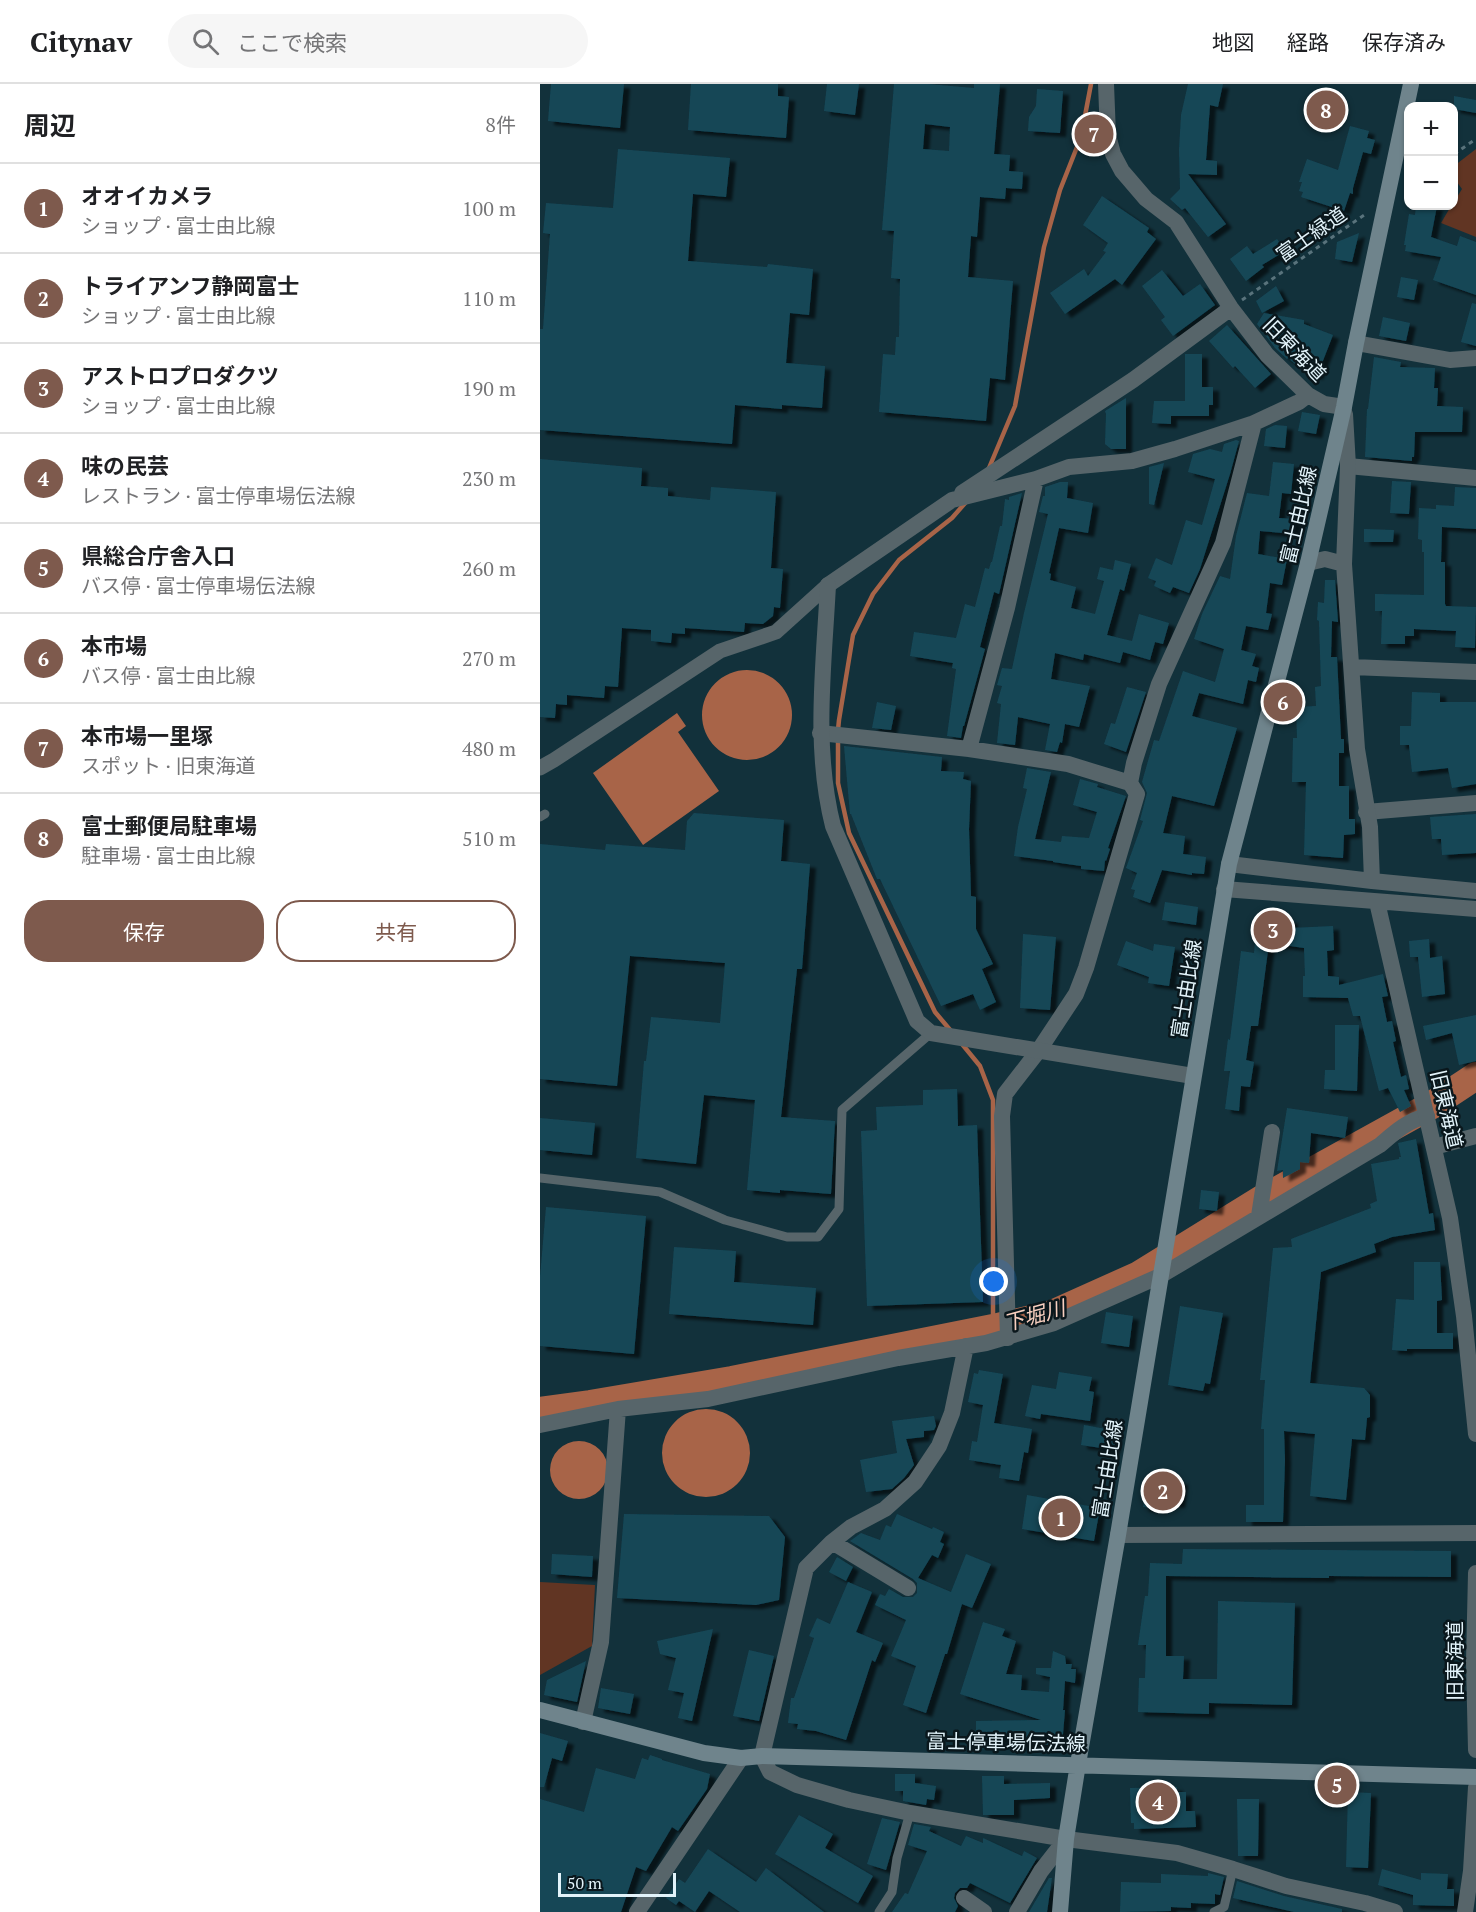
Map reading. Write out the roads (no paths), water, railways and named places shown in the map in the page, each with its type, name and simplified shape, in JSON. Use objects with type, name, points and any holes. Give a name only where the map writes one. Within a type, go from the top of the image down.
[{"type":"main road","name":"富士由比線","points":[[1060,1912],[1066,1839],[1078,1764],[1224,889],[1308,563],[1344,407],[1411,84]]},
{"type":"main road","name":"富士停車場伝法線","points":[[540,1710],[704,1753],[741,1758],[762,1756],[1078,1764],[1476,1777]]},
{"type":"street","name":"旧東海道","points":[[1106,84],[1108,135],[1113,154],[1122,171],[1146,199],[1176,222],[1231,308],[1267,355],[1308,395],[1324,404],[1344,407]]},
{"type":"street","points":[[540,768],[720,651],[776,632],[828,585],[1133,380],[1231,308]]},
{"type":"street","points":[[1356,343],[1450,360],[1476,358]]},
{"type":"street","points":[[960,496],[1036,479],[1069,467],[1132,461],[1175,449],[1254,423],[1299,402],[1308,395]]},
{"type":"street","points":[[1344,407],[1348,466],[1344,564],[1357,749],[1370,827],[1372,881]]},
{"type":"street","points":[[1130,783],[1159,684],[1223,543],[1254,423]]},
{"type":"street","points":[[1348,466],[1476,478]]},
{"type":"street","points":[[969,750],[1007,608],[1036,479]]},
{"type":"street","points":[[1308,563],[1325,559],[1344,564]]},
{"type":"street","points":[[828,585],[824,734],[825,796],[833,826],[917,1021],[937,1034],[1194,1076]]},
{"type":"street","points":[[1352,667],[1476,672]]},
{"type":"street","points":[[824,734],[969,750],[1068,764],[1130,783],[1137,794],[1086,968],[1076,994],[1039,1050],[1005,1094],[1002,1116],[1008,1338]]},
{"type":"street","points":[[1366,812],[1476,803]]},
{"type":"street","points":[[1229,864],[1476,891]]},
{"type":"street","points":[[1224,889],[1476,909]]},
{"type":"street","name":"旧東海道","points":[[1377,902],[1452,1229],[1464,1316],[1476,1434]]},
{"type":"street","points":[[540,1425],[618,1409],[708,1399],[898,1358],[1008,1338],[1054,1323],[1160,1276],[1380,1146],[1393,1133],[1426,1111]]},
{"type":"street","points":[[1260,1216],[1272,1132]]},
{"type":"street","points":[[1434,1147],[1476,1136]]},
{"type":"street","points":[[966,1346],[952,1413],[939,1446],[915,1482],[885,1509],[851,1527],[806,1568],[762,1756],[770,1772],[798,1785],[849,1800],[910,1813],[1066,1839],[1177,1853],[1286,1886],[1395,1912]]},
{"type":"street","points":[[583,1722],[601,1642],[618,1409]]},
{"type":"street","points":[[1118,1535],[1476,1533]]},
{"type":"street","points":[[832,1542],[908,1587]]},
{"type":"street","name":"旧東海道","points":[[1476,1573],[1476,1750]]},
{"type":"street","points":[[637,1912],[741,1758]]},
{"type":"street","points":[[1465,1912],[1476,1787]]},
{"type":"street","points":[[1017,1912],[1041,1871],[1066,1839]]},
{"type":"street","points":[[964,1898],[984,1912]]},
{"type":"lane","points":[[540,1178],[660,1192],[735,1223],[787,1237],[818,1237],[839,1209],[842,1110],[937,1034]]},
{"type":"lane","points":[[879,1912],[892,1892],[897,1858],[910,1813]]},
{"type":"lane","points":[[1214,1912],[1224,1907],[1233,1869]]},
{"type":"waterway","points":[[989,468],[1015,406],[1044,247],[1060,190],[1081,137],[1091,84]]},
{"type":"waterway","points":[[838,730],[853,635],[873,594],[899,560],[952,518],[966,502]]},
{"type":"waterway","points":[[838,739],[838,783],[849,833],[935,1012],[951,1031]]},
{"type":"waterway","points":[[962,1044],[980,1066],[993,1100],[993,1328]]},
{"type":"waterway","name":"下堀川","points":[[540,1411],[732,1380],[1052,1314],[1139,1275],[1262,1199],[1432,1105],[1476,1076]]},
{"type":"place","name":"富士郵便局駐車場","points":[[1326,110]]},
{"type":"place","name":"本市場一里塚","points":[[1094,134]]},
{"type":"place","name":"本市場","points":[[1283,702]]},
{"type":"place","name":"アストロプロダクツ","points":[[1273,930]]},
{"type":"place","name":"トライアンフ静岡富士","points":[[1163,1491]]},
{"type":"place","name":"オオイカメラ","points":[[1061,1518]]},
{"type":"place","name":"県総合庁舎入口","points":[[1337,1785]]},
{"type":"place","name":"味の民芸","points":[[1158,1802]]}]
